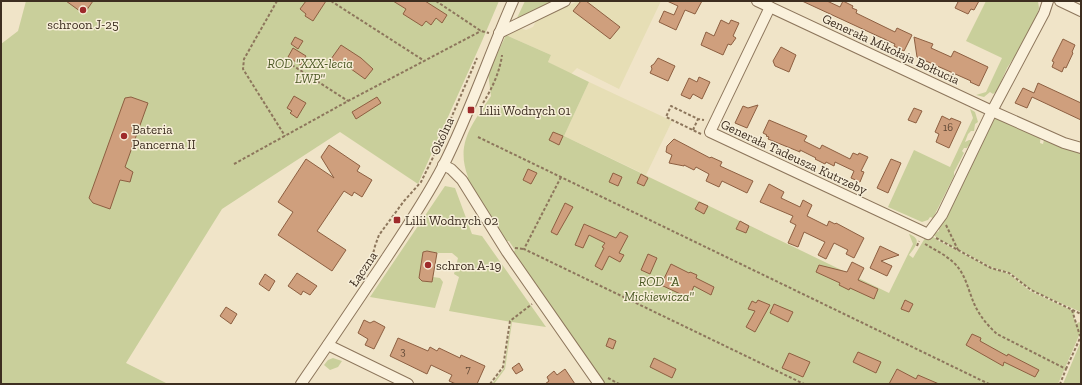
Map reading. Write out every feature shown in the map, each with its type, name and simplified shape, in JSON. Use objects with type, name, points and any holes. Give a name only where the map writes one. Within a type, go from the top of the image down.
[{"type":"street","name":"Okólna","points":[[513,1],[493,31],[469,110],[443,165],[462,180],[507,252],[599,384]]},
{"type":"street","points":[[493,31],[565,1]]},
{"type":"street","name":"Generała Mikołaja Bołtucia","points":[[757,1],[992,111],[1064,143],[1081,148]]},
{"type":"street","points":[[925,238],[942,215],[992,111],[1044,13],[1048,1]]},
{"type":"street","points":[[1060,1],[1081,11]]},
{"type":"street","name":"Generała Tadeusza Kutrzeby","points":[[770,7],[710,132],[925,238]]},
{"type":"street","name":"Łączna","points":[[301,384],[407,227],[443,165]]},
{"type":"street","points":[[328,346],[408,384]]},
{"type":"path","points":[[277,1],[244,59],[242,66],[285,136]]},
{"type":"path","points":[[331,1],[423,60]]},
{"type":"path","points":[[436,1],[481,30],[493,31]]},
{"type":"path","points":[[234,164],[423,60],[481,30]]},
{"type":"path","points":[[487,38],[493,31]]},
{"type":"path","points":[[371,264],[379,235],[404,200],[421,182],[479,56]]},
{"type":"path","points":[[292,65],[348,101]]},
{"type":"path","points":[[705,135],[666,117],[671,106],[698,119],[707,120]]},
{"type":"path","points":[[692,130],[698,119]]},
{"type":"path","points":[[478,137],[989,384]]},
{"type":"path","points":[[561,177],[524,249],[804,384]]},
{"type":"path","points":[[942,215],[958,250]]},
{"type":"path","points":[[925,238],[958,250],[991,268],[1009,273],[1031,290],[1081,314]]},
{"type":"path","points":[[925,238],[959,268],[965,278],[974,303],[989,327],[997,334],[1066,369]]},
{"type":"path","points":[[917,246],[918,239]]},
{"type":"path","points":[[490,384],[503,367],[510,321],[532,304]]},
{"type":"path","points":[[1060,384],[1081,337],[1072,310]]},
{"type":"shaded area","points":[[578,1],[661,1],[619,89],[577,68],[571,74],[548,62],[551,55],[506,35],[520,28],[526,30],[533,27],[536,21]]},
{"type":"shaded area","points":[[589,82],[672,121],[646,175],[564,136]]},
{"type":"green space","name":"ROD \"XXX-lecia LWP\"","points":[[26,1],[499,1],[418,184],[340,132],[222,209],[126,363],[168,384],[1,384],[1,44],[18,31]]},
{"type":"green space","points":[[525,1],[555,1],[517,18]]},
{"type":"green space","points":[[986,1],[1038,1],[1039,8],[1037,15],[1017,53],[1007,68],[997,91],[993,94],[990,92],[984,97],[976,95],[986,92],[1002,58],[966,41]]},
{"type":"green space","name":"ROD \"A Mickiewicza\"","points":[[506,35],[551,55],[548,62],[589,82],[564,136],[889,293],[913,244],[909,234],[916,238],[917,241],[909,255],[913,258],[928,233],[939,241],[989,267],[1009,274],[1030,291],[1075,312],[1073,316],[1076,324],[1079,322],[1081,323],[1081,331],[1058,384],[605,384],[512,254],[515,250],[509,241],[506,241],[466,179],[468,177],[464,154],[465,144],[472,125],[491,96],[488,73]]},
{"type":"green space","points":[[970,109],[975,112],[978,122],[975,124],[974,131],[971,131],[968,134],[965,142],[972,140],[970,146],[964,148],[962,151],[964,153],[933,218],[930,217],[928,220],[922,222],[888,207],[914,150],[950,167],[973,118]]},
{"type":"green space","points":[[997,117],[1041,134],[1040,143],[1043,144],[1045,135],[1081,148],[1081,312],[1033,291],[1010,273],[991,267],[940,240],[932,234],[935,231],[936,233],[939,231],[936,227],[994,118]]},
{"type":"green space","points":[[445,186],[455,188],[472,234],[482,236],[546,327],[512,322],[505,369],[494,384],[492,384],[504,368],[511,322],[449,311],[459,277],[454,274],[458,258],[452,253],[423,252],[419,278],[422,281],[432,282],[433,277],[440,278],[443,282],[435,308],[370,297]]},
{"type":"green space","points":[[1081,341],[1081,384],[1063,384]]},
{"type":"green space","points":[[333,358],[342,361],[338,367],[330,370],[324,365],[328,360]]},
{"type":"building","name":"schroon J-25","points":[[66,1],[93,1],[84,14]]},
{"type":"building","points":[[306,1],[326,1],[313,21],[305,16],[306,14],[300,9]]},
{"type":"building","points":[[393,1],[425,1],[447,15],[442,23],[436,18],[431,25],[426,21],[422,26],[403,14],[406,9]]},
{"type":"building","points":[[581,1],[586,1],[620,27],[610,39],[573,11]]},
{"type":"building","points":[[667,1],[702,1],[695,14],[685,10],[676,30],[659,22],[664,11],[674,15],[678,6]]},
{"type":"building","points":[[802,1],[827,1],[840,7],[843,1],[853,6],[852,8],[857,10],[856,13],[895,32],[897,28],[912,35],[904,51],[894,46],[895,44]]},
{"type":"building","points":[[955,1],[979,1],[974,10],[971,9],[968,14],[955,8],[958,2]]},
{"type":"building","points":[[721,20],[729,24],[731,20],[739,23],[733,36],[736,38],[731,45],[728,44],[723,55],[701,45],[706,32],[714,36]]},
{"type":"building","points":[[295,37],[303,41],[298,49],[291,44]]},
{"type":"building","points":[[914,37],[933,44],[931,48],[951,57],[954,51],[988,67],[979,86],[917,57]]},
{"type":"building","points":[[1063,39],[1075,45],[1066,68],[1064,67],[1062,72],[1052,67],[1054,62],[1052,61]]},
{"type":"building","points":[[341,45],[361,58],[373,69],[365,79],[340,61],[339,64],[331,59]]},
{"type":"building","points":[[781,47],[796,55],[789,72],[775,66],[773,61]]},
{"type":"building","points":[[293,48],[306,56],[301,65],[288,57]]},
{"type":"building","points":[[658,58],[675,66],[668,81],[650,73],[652,69],[651,66]]},
{"type":"building","points":[[699,77],[710,82],[702,99],[693,94],[690,99],[681,95],[689,78],[697,82]]},
{"type":"building","points":[[1038,83],[1081,103],[1081,120],[1032,97],[1027,108],[1015,103],[1023,88],[1034,93]]},
{"type":"building","points":[[294,96],[306,103],[297,118],[290,113],[292,111],[287,108]]},
{"type":"building","name":"Bateria Pancerna II","points":[[131,97],[148,103],[125,167],[133,172],[130,182],[120,180],[110,209],[93,203],[89,198],[125,98]]},
{"type":"building","points":[[377,97],[381,103],[356,119],[352,112]]},
{"type":"building","points":[[758,105],[747,128],[735,123],[743,106],[748,108]]},
{"type":"building","points":[[914,108],[922,111],[916,123],[908,120]]},
{"type":"building","points":[[942,116],[950,120],[951,118],[961,122],[949,148],[936,142],[939,134],[935,132]]},
{"type":"building","points":[[769,120],[807,136],[804,141],[820,149],[822,145],[850,159],[853,153],[858,155],[859,153],[868,157],[861,171],[864,172],[860,182],[851,178],[854,171],[835,162],[834,166],[826,162],[825,164],[800,150],[800,152],[768,139],[769,137],[763,133]]},
{"type":"building","points":[[553,132],[563,136],[559,145],[549,140]]},
{"type":"building","points":[[674,139],[710,158],[711,157],[722,162],[720,166],[753,181],[747,193],[722,181],[719,187],[706,181],[709,174],[696,167],[694,170],[684,165],[669,163],[672,155],[666,152],[667,146]]},
{"type":"building","points":[[329,145],[360,166],[357,171],[372,180],[362,197],[354,192],[352,196],[344,191],[317,231],[346,250],[332,271],[278,235],[293,212],[278,202],[306,159],[334,178],[321,157]]},
{"type":"building","points":[[891,159],[901,163],[888,193],[877,188]]},
{"type":"building","points":[[528,169],[537,173],[531,184],[523,180]]},
{"type":"building","points":[[613,173],[622,177],[618,186],[609,182]]},
{"type":"building","points":[[641,174],[648,178],[644,186],[637,183]]},
{"type":"building","points":[[769,184],[784,192],[781,198],[800,207],[803,200],[812,205],[807,216],[827,226],[829,221],[835,224],[836,223],[864,238],[854,258],[846,254],[848,250],[834,243],[826,259],[818,255],[825,242],[804,232],[798,247],[788,243],[796,225],[790,222],[793,216],[760,202]]},
{"type":"building","points":[[699,202],[708,206],[704,214],[695,209]]},
{"type":"building","points":[[565,203],[573,207],[557,235],[551,232]]},
{"type":"building","points":[[740,221],[749,226],[746,233],[736,229]]},
{"type":"building","points":[[584,224],[616,238],[620,232],[628,236],[619,253],[624,255],[620,262],[609,256],[602,270],[595,266],[605,243],[589,235],[583,248],[575,245]]},
{"type":"building","points":[[880,246],[899,255],[881,261],[892,266],[887,276],[870,268]]},
{"type":"building","name":"schron A-19","points":[[427,251],[437,253],[432,282],[422,281],[419,278],[423,252]]},
{"type":"building","points":[[648,254],[657,258],[650,274],[641,270]]},
{"type":"building","points":[[852,262],[864,268],[858,280],[878,289],[874,299],[850,288],[849,290],[839,285],[840,283],[816,272],[819,265],[847,272]]},
{"type":"building","points":[[671,264],[689,273],[690,272],[697,275],[696,278],[714,287],[711,295],[694,286],[689,298],[661,285]]},
{"type":"building","points":[[297,273],[317,286],[310,295],[303,291],[301,295],[288,286]]},
{"type":"building","points":[[265,274],[275,281],[269,291],[259,284]]},
{"type":"building","points":[[758,300],[770,305],[755,332],[746,327],[755,311],[748,309],[752,301],[756,303]]},
{"type":"building","points":[[905,300],[913,304],[909,312],[901,309]]},
{"type":"building","points":[[774,304],[793,312],[788,322],[770,313]]},
{"type":"building","points":[[226,307],[237,314],[231,324],[220,316]]},
{"type":"building","points":[[364,320],[370,323],[374,321],[385,327],[374,349],[365,345],[368,339],[358,333]]},
{"type":"building","points":[[972,334],[981,338],[980,341],[1007,356],[1008,354],[1039,370],[1035,377],[1004,362],[1003,366],[966,345]]},
{"type":"building","points":[[398,338],[428,351],[430,347],[437,351],[439,348],[460,358],[461,355],[485,366],[477,384],[456,384],[449,381],[452,375],[431,365],[427,374],[390,356]]},
{"type":"building","points":[[609,338],[616,341],[613,349],[606,346]]},
{"type":"building","points":[[858,352],[881,362],[876,373],[853,362]]},
{"type":"building","points":[[789,353],[810,362],[803,377],[782,368]]},
{"type":"building","points":[[654,358],[676,369],[672,378],[650,367]]},
{"type":"building","points":[[519,363],[523,370],[516,374],[512,368]]},
{"type":"building","points":[[565,369],[575,384],[545,384],[549,381],[547,377],[554,371],[557,375]]},
{"type":"building","points":[[897,369],[916,379],[918,375],[939,384],[889,384]]},
{"type":"place","name":"schroon J-25","points":[[83,10]]},
{"type":"place","name":"Lilii Wodnych 01","points":[[471,110]]},
{"type":"place","name":"Bateria Pancerna II","points":[[124,136]]},
{"type":"place","name":"Lilii Wodnych 02","points":[[397,220]]},
{"type":"place","name":"schron A-19","points":[[428,265]]}]
